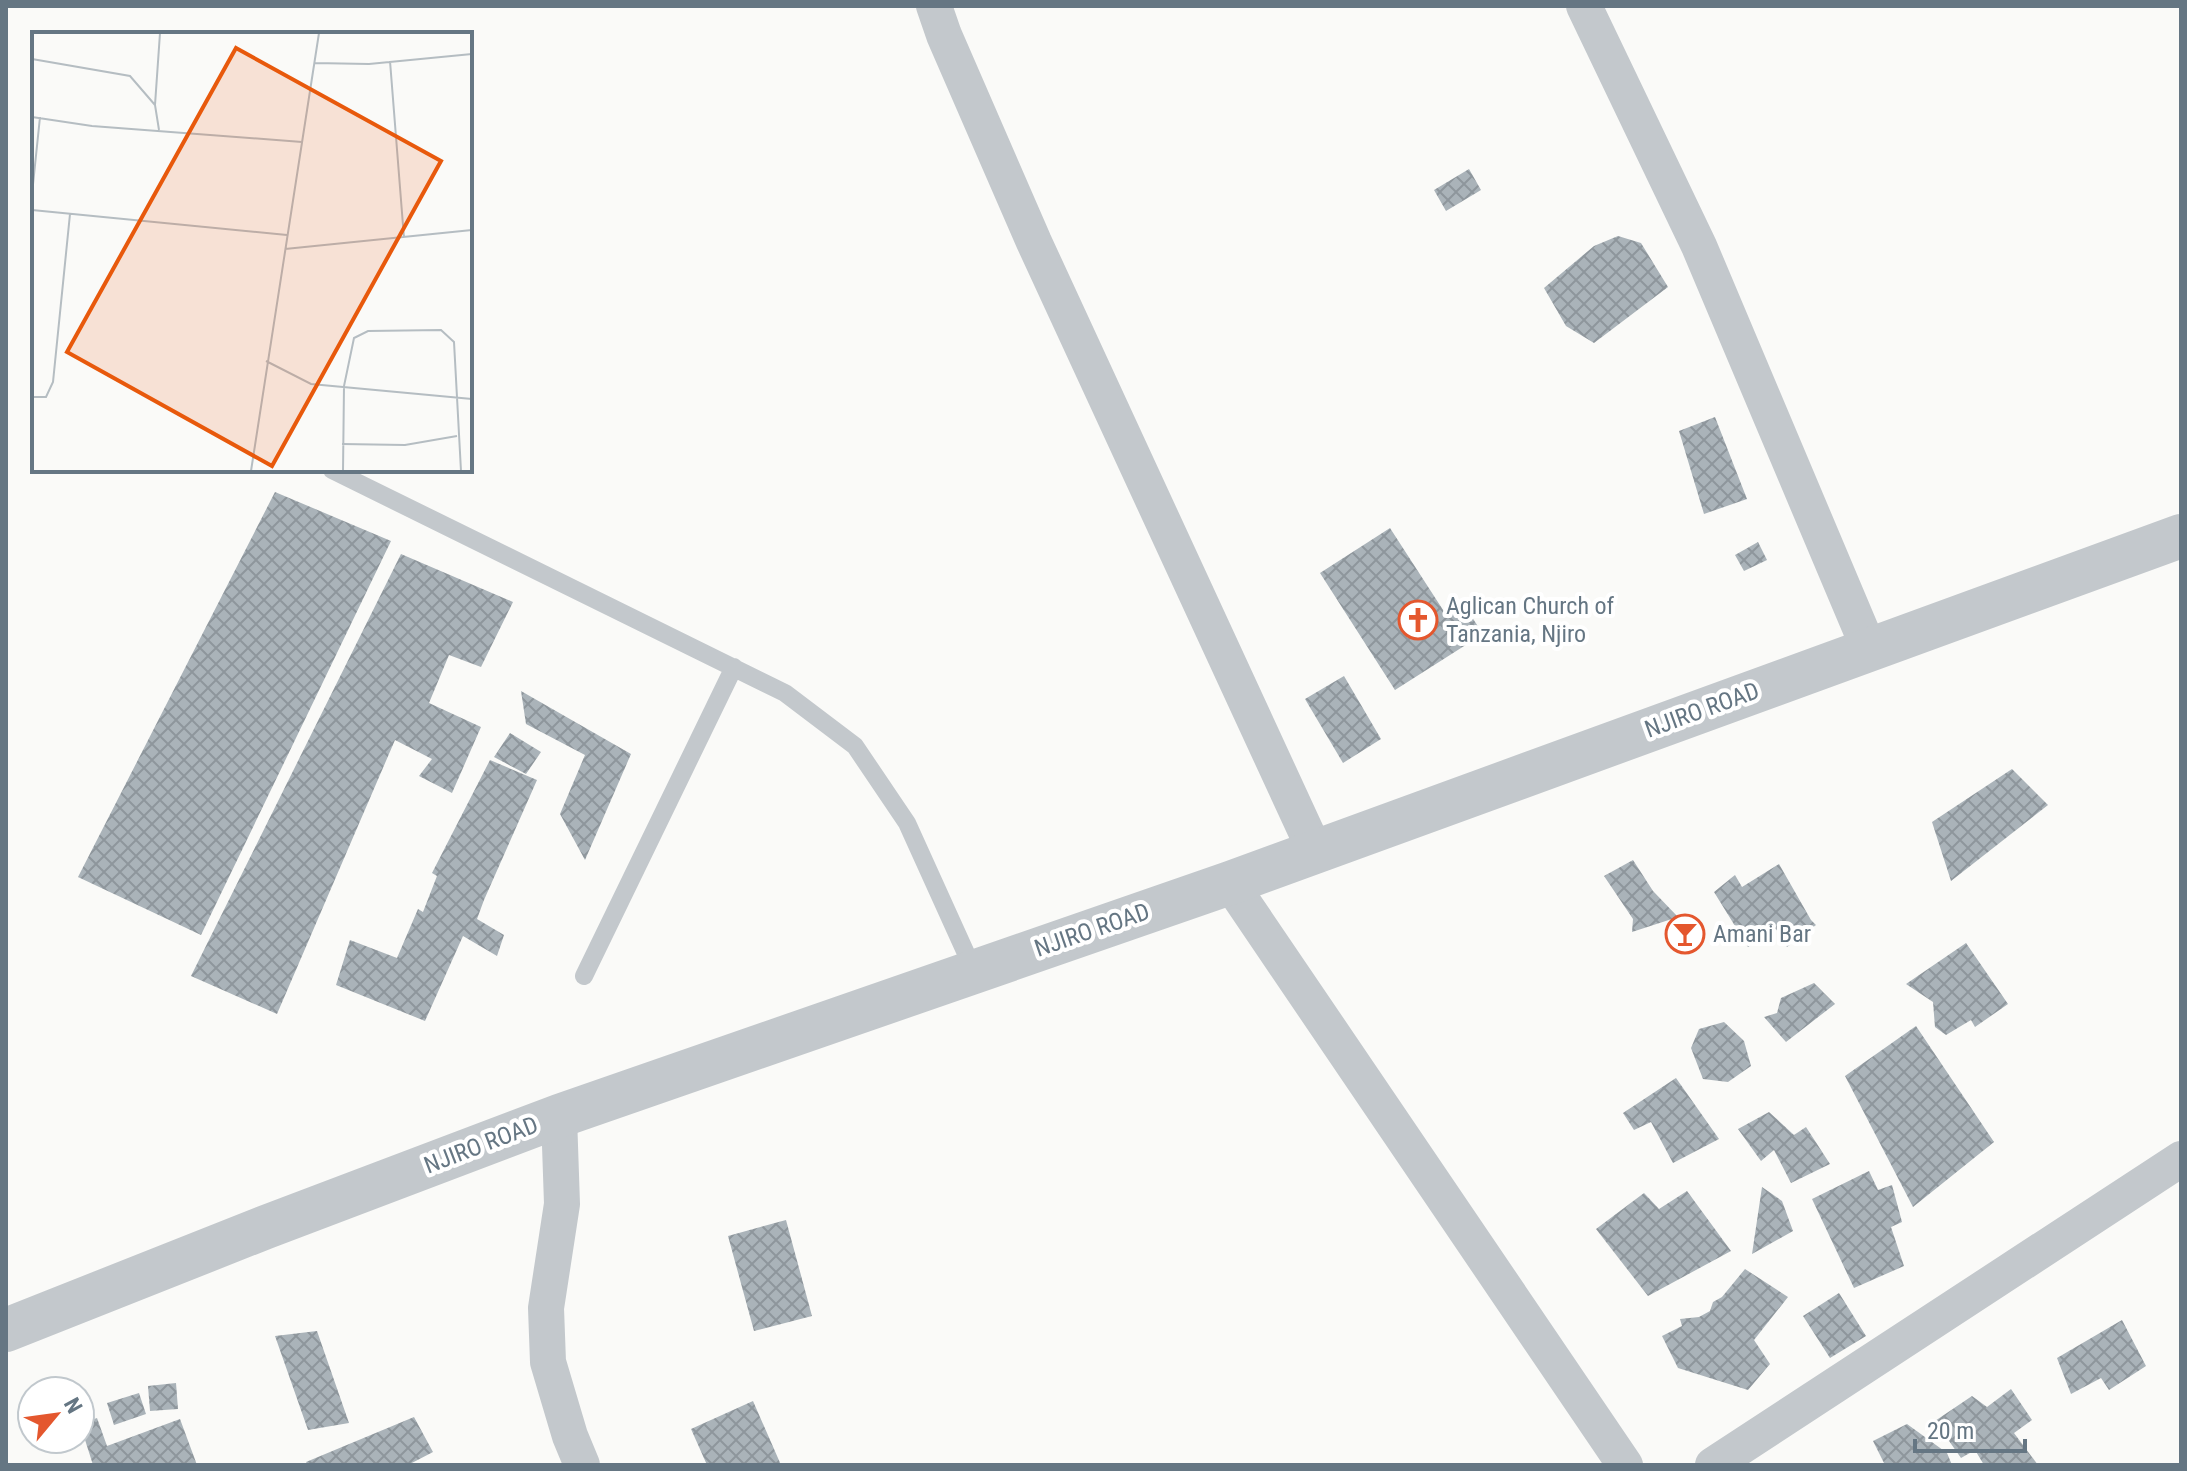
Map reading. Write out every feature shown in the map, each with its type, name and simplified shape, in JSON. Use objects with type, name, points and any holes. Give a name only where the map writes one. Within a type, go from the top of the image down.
[{"type":"street","points":[[934,6],[1034,242],[1315,851]]},
{"type":"street","points":[[1584,6],[1699,246],[1869,649]]},
{"type":"street","name":"NJIRO ROAD","points":[[6,1330],[559,1116],[1230,883],[2181,536]]},
{"type":"street","points":[[1230,883],[1625,1465]]},
{"type":"street","points":[[559,1116],[562,1204],[546,1308],[548,1362],[582,1465]]},
{"type":"street","points":[[1713,1465],[2181,1159]]},
{"type":"lane","points":[[336,472],[785,693],[855,746],[907,823],[974,971]]},
{"type":"lane","points":[[584,976],[734,667]]},
{"type":"building","points":[[1469,169],[1481,190],[1446,211],[1434,190]]},
{"type":"building","points":[[1618,236],[1641,243],[1668,287],[1594,343],[1566,326],[1544,288],[1594,246]]},
{"type":"building","points":[[1715,417],[1747,499],[1704,514],[1679,431]]},
{"type":"building","points":[[275,492],[391,541],[201,935],[78,877]]},
{"type":"building","points":[[1390,528],[1445,613],[1462,602],[1483,634],[1395,690],[1320,573]]},
{"type":"building","points":[[1758,542],[1767,560],[1744,571],[1735,555]]},
{"type":"building","points":[[401,554],[513,602],[481,667],[449,655],[429,703],[481,727],[452,793],[419,776],[432,759],[395,740],[277,1014],[191,976]]},
{"type":"building","points":[[1344,676],[1381,739],[1343,763],[1305,699]]},
{"type":"building","points":[[521,691],[631,754],[585,860],[560,814],[585,755],[526,724]]},
{"type":"building","points":[[510,733],[541,752],[526,774],[494,757]]},
{"type":"building","points":[[490,760],[537,780],[477,919],[504,935],[497,956],[463,936],[425,1021],[336,985],[350,940],[397,958],[418,909],[423,912],[437,876],[432,873]]},
{"type":"building","points":[[2012,769],[2048,805],[1951,881],[1932,822]]},
{"type":"building","points":[[1633,860],[1653,891],[1678,917],[1632,932],[1633,919],[1604,876]]},
{"type":"building","points":[[1779,864],[1816,925],[1787,947],[1776,929],[1748,947],[1714,892],[1735,875],[1742,887]]},
{"type":"building","points":[[1966,943],[2008,1004],[1975,1027],[1971,1020],[1946,1035],[1935,1027],[1933,1002],[1906,984]]},
{"type":"building","points":[[1814,983],[1835,1004],[1786,1042],[1764,1017],[1777,1013],[1781,998]]},
{"type":"building","points":[[1724,1022],[1744,1041],[1751,1066],[1728,1082],[1703,1079],[1691,1048],[1699,1029]]},
{"type":"building","points":[[1916,1026],[1994,1142],[1913,1207],[1845,1076]]},
{"type":"building","points":[[1676,1078],[1719,1139],[1673,1163],[1651,1122],[1634,1130],[1623,1113]]},
{"type":"building","points":[[1769,1112],[1794,1135],[1806,1127],[1830,1164],[1791,1183],[1774,1150],[1761,1161],[1738,1129]]},
{"type":"building","points":[[1869,1171],[1878,1190],[1892,1185],[1902,1222],[1891,1227],[1904,1266],[1854,1288],[1812,1199]]},
{"type":"building","points":[[1762,1187],[1782,1201],[1793,1231],[1752,1254]]},
{"type":"building","points":[[1687,1191],[1731,1251],[1648,1296],[1596,1229],[1644,1193],[1659,1209]]},
{"type":"building","points":[[786,1220],[812,1316],[754,1331],[728,1236]]},
{"type":"building","points":[[1745,1269],[1788,1297],[1754,1340],[1770,1364],[1748,1390],[1678,1368],[1662,1336],[1682,1326],[1680,1319],[1699,1317],[1710,1311],[1713,1302],[1722,1297]]},
{"type":"building","points":[[1839,1293],[1866,1336],[1830,1358],[1803,1316]]},
{"type":"building","points":[[2122,1320],[2146,1366],[2109,1390],[2101,1378],[2071,1394],[2057,1358]]},
{"type":"building","points":[[317,1331],[349,1423],[308,1430],[275,1336]]},
{"type":"building","points":[[176,1383],[178,1409],[150,1411],[148,1386]]},
{"type":"building","points":[[2011,1389],[2032,1420],[2014,1433],[2038,1465],[1984,1465],[1975,1450],[1961,1458],[1935,1421],[1972,1396],[1987,1407]]},
{"type":"building","points":[[139,1393],[146,1414],[114,1425],[107,1403]]},
{"type":"building","points":[[753,1401],[781,1465],[707,1465],[691,1429]]},
{"type":"building","points":[[414,1417],[433,1452],[408,1465],[308,1465],[306,1462]]},
{"type":"building","points":[[96,1418],[107,1446],[180,1419],[197,1465],[93,1465],[90,1455],[96,1455]]},
{"type":"building","points":[[1907,1424],[1947,1453],[1952,1465],[1879,1465],[1884,1463],[1873,1441]]},
{"type":"place","name":"Aglican Church of Tanzania, Njiro","points":[[1418,620]]},
{"type":"place","name":"Amani Bar","points":[[1685,934]]}]
